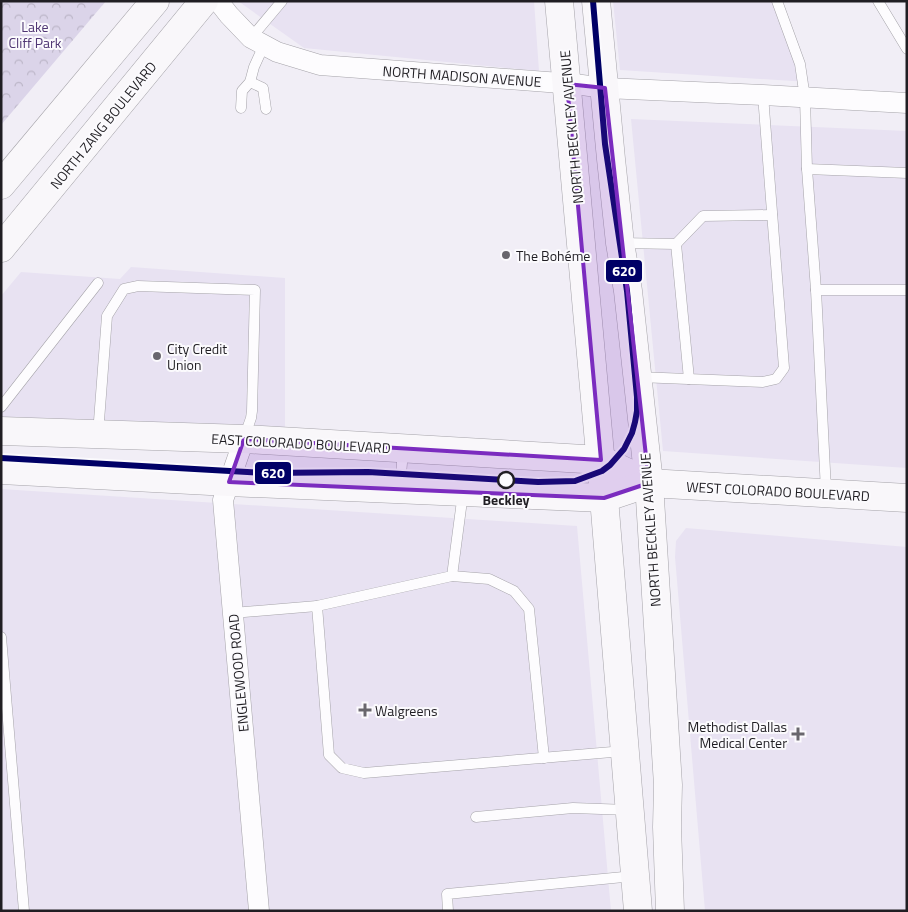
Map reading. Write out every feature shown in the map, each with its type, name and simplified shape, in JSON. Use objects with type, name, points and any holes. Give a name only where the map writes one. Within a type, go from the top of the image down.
[{"type":"main road","points":[[1,185],[155,1]]},
{"type":"main road","name":"NORTH ZANG BOULEVARD","points":[[1,248],[204,1]]},
{"type":"main road","name":"NORTH BECKLEY AVENUE","points":[[559,1],[601,460],[638,911]]},
{"type":"main road","name":"NORTH BECKLEY AVENUE","points":[[596,1],[620,242],[628,291],[649,483],[668,785],[667,827],[670,911]]},
{"type":"main road","name":"EAST COLORADO BOULEVARD","points":[[1,431],[244,439],[601,460]]},
{"type":"main road","name":"WEST COLORADO BOULEVARD","points":[[601,460],[649,483]]},
{"type":"main road","points":[[1,470],[604,498]]},
{"type":"main road","name":"WEST COLORADO BOULEVARD","points":[[604,498],[649,483],[907,498]]},
{"type":"street","name":"NORTH MADISON AVENUE","points":[[218,1],[229,15],[258,41],[278,52],[320,66],[605,88],[907,104]]},
{"type":"street","name":"ENGLEWOOD ROAD","points":[[244,439],[223,500],[259,911]]},
{"type":"lane","points":[[241,108],[242,91],[250,82],[258,41],[282,1]]},
{"type":"lane","points":[[777,1],[800,64],[805,98],[826,494]]},
{"type":"lane","points":[[878,1],[907,48]]},
{"type":"lane","points":[[250,82],[263,88],[266,109]]},
{"type":"lane","points":[[636,377],[764,382],[776,379],[784,368],[763,95]]},
{"type":"lane","points":[[808,168],[907,173]]},
{"type":"lane","points":[[620,242],[676,244],[703,216],[772,215]]},
{"type":"lane","points":[[676,244],[689,379]]},
{"type":"lane","points":[[1,407],[98,283]]},
{"type":"lane","points":[[98,434],[107,316],[124,289],[138,286],[255,290],[252,411],[244,439]]},
{"type":"lane","points":[[816,290],[907,290]]},
{"type":"lane","points":[[400,489],[403,448]]},
{"type":"lane","points":[[452,576],[463,492]]},
{"type":"lane","points":[[233,613],[317,606],[452,576],[489,579],[514,591],[529,609],[544,758]]},
{"type":"lane","points":[[317,606],[329,755],[342,768],[364,773],[625,750]]},
{"type":"lane","points":[[1,637],[24,911]]},
{"type":"lane","points":[[476,817],[573,808],[630,810]]},
{"type":"lane","points":[[448,911],[447,894],[635,876]]},
{"type":"highlighted area","points":[[567,84],[605,88],[649,483],[604,498],[229,482],[244,439],[601,460]]},
{"type":"shaded area","points":[[238,1],[534,1],[539,71],[304,48]]},
{"type":"shaded area","points":[[613,1],[773,1],[809,82],[620,70]]},
{"type":"shaded area","points":[[631,119],[907,131],[907,468],[663,451]]},
{"type":"shaded area","points":[[131,267],[285,278],[285,433],[1,417],[1,296],[21,272],[120,279]]},
{"type":"shaded area","points":[[1,489],[577,526],[611,911],[1,911]]},
{"type":"shaded area","name":"Methodist Dallas Medical Center","points":[[686,528],[907,547],[907,911],[705,911],[675,557],[676,541]]},
{"type":"green space","name":"Lake Cliff Park","points":[[1,1],[106,1],[1,125]]},
{"type":"transit line","name":"620","points":[[1,458],[266,473],[368,472],[538,482],[575,481],[602,471],[610,465],[624,449],[632,433],[637,411],[637,397],[627,291],[605,144],[593,1]]},
{"type":"place","name":"The Bohéme","points":[[506,255]]},
{"type":"place","name":"City Credit Union","points":[[157,356]]},
{"type":"place","name":"Beckley","points":[[506,480]]},
{"type":"place","name":"Walgreens","points":[[365,710]]},
{"type":"place","name":"Methodist Dallas Medical Center","points":[[798,734]]}]
